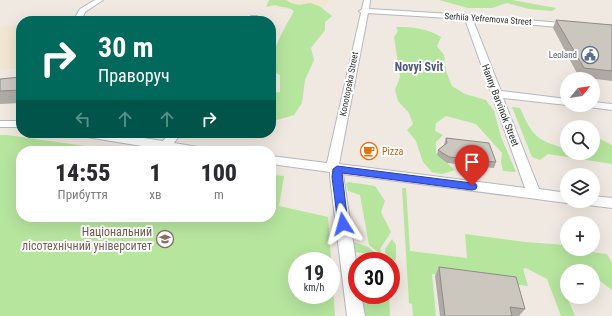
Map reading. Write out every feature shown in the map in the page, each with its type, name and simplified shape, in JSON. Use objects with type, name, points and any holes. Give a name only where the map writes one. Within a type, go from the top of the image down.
[{"type":"street","points":[[78,16],[88,7],[100,0]]},
{"type":"street","name":"Konotopska Street","points":[[356,316],[333,160],[366,0]]},
{"type":"street","name":"Serhiia Yefremova Street","points":[[363,11],[468,17],[581,27]]},
{"type":"street","name":"Hanny Barvinok Street","points":[[468,17],[534,194]]},
{"type":"street","points":[[497,94],[560,101]]},
{"type":"street","points":[[600,106],[612,107]]},
{"type":"street","points":[[0,124],[16,124]]},
{"type":"street","points":[[115,138],[159,146]]},
{"type":"street","points":[[276,161],[560,197]]},
{"type":"street","points":[[600,201],[612,203]]},
{"type":"shaded area","points":[[274,0],[329,0],[320,13],[268,7]]},
{"type":"shaded area","points":[[16,25],[16,68],[0,70],[0,27]]},
{"type":"green space","points":[[269,0],[286,0],[299,5],[310,3],[319,6],[332,16],[325,22],[325,30],[311,48],[314,60],[305,80],[302,103],[294,115],[277,120],[276,92],[280,92],[280,75],[276,73],[276,48],[294,11],[289,8],[275,5],[266,7]]},
{"type":"green space","points":[[439,0],[512,0],[556,8],[552,11],[529,9],[507,3],[492,8],[468,8]]},
{"type":"green space","points":[[396,27],[420,29],[441,37],[437,46],[444,55],[446,71],[452,86],[465,94],[486,100],[494,111],[501,137],[516,172],[503,171],[501,162],[502,153],[476,124],[446,116],[436,123],[435,131],[443,135],[436,142],[436,153],[455,170],[442,174],[432,172],[423,162],[416,141],[407,130],[413,124],[409,113],[398,101],[395,90],[400,77],[394,37],[398,31]]},
{"type":"green space","points":[[512,107],[520,108],[528,125],[537,136],[548,143],[560,147],[560,156],[548,154],[540,160],[532,157]]},
{"type":"green space","name":"Національний лісотехнічний університет","points":[[0,135],[85,146],[16,146],[16,222],[276,222],[276,175],[284,176],[279,206],[328,217],[330,252],[288,252],[288,304],[334,304],[335,316],[0,316]]},
{"type":"green space","points":[[600,139],[612,145],[612,164],[586,160],[600,160]]},
{"type":"green space","points":[[348,182],[375,186],[385,201],[381,212],[391,232],[380,249],[381,252],[378,252],[369,245],[360,195],[348,191],[346,184]]},
{"type":"green space","points":[[402,188],[406,188],[410,251],[467,258],[465,234],[525,242],[560,245],[560,256],[600,256],[600,253],[607,254],[612,263],[612,290],[600,281],[600,264],[560,264],[560,304],[570,304],[575,316],[561,316],[547,279],[526,268],[523,269],[528,286],[432,274],[436,316],[413,316],[412,304],[409,303]]},
{"type":"green space","points":[[392,239],[396,245],[396,252],[385,252],[385,249]]},
{"type":"green space","points":[[351,241],[368,247],[374,252],[354,252]]},
{"type":"green space","points":[[360,304],[389,304],[390,316],[362,316]]},
{"type":"building","name":"Leoland","points":[[556,20],[612,25],[612,71],[584,68]]},
{"type":"building","points":[[16,77],[16,90],[0,91],[0,79]]},
{"type":"building","points":[[446,138],[489,143],[496,162],[482,161],[483,165],[461,163],[460,158],[449,157],[438,150],[447,143]]},
{"type":"building","points":[[439,267],[516,277],[525,309],[510,307],[512,316],[445,316]]},
{"type":"place","name":"Leoland","points":[[590,55]]},
{"type":"place","name":"Pizza","points":[[369,151]]},
{"type":"place","name":"Національний лісотехнічний університет","points":[[165,239]]},
{"type":"district","name":"Novyi Svit","points":[[419,67]]},
{"type":"route","points":[[343,224],[336,177],[337,169],[472,186]]}]
